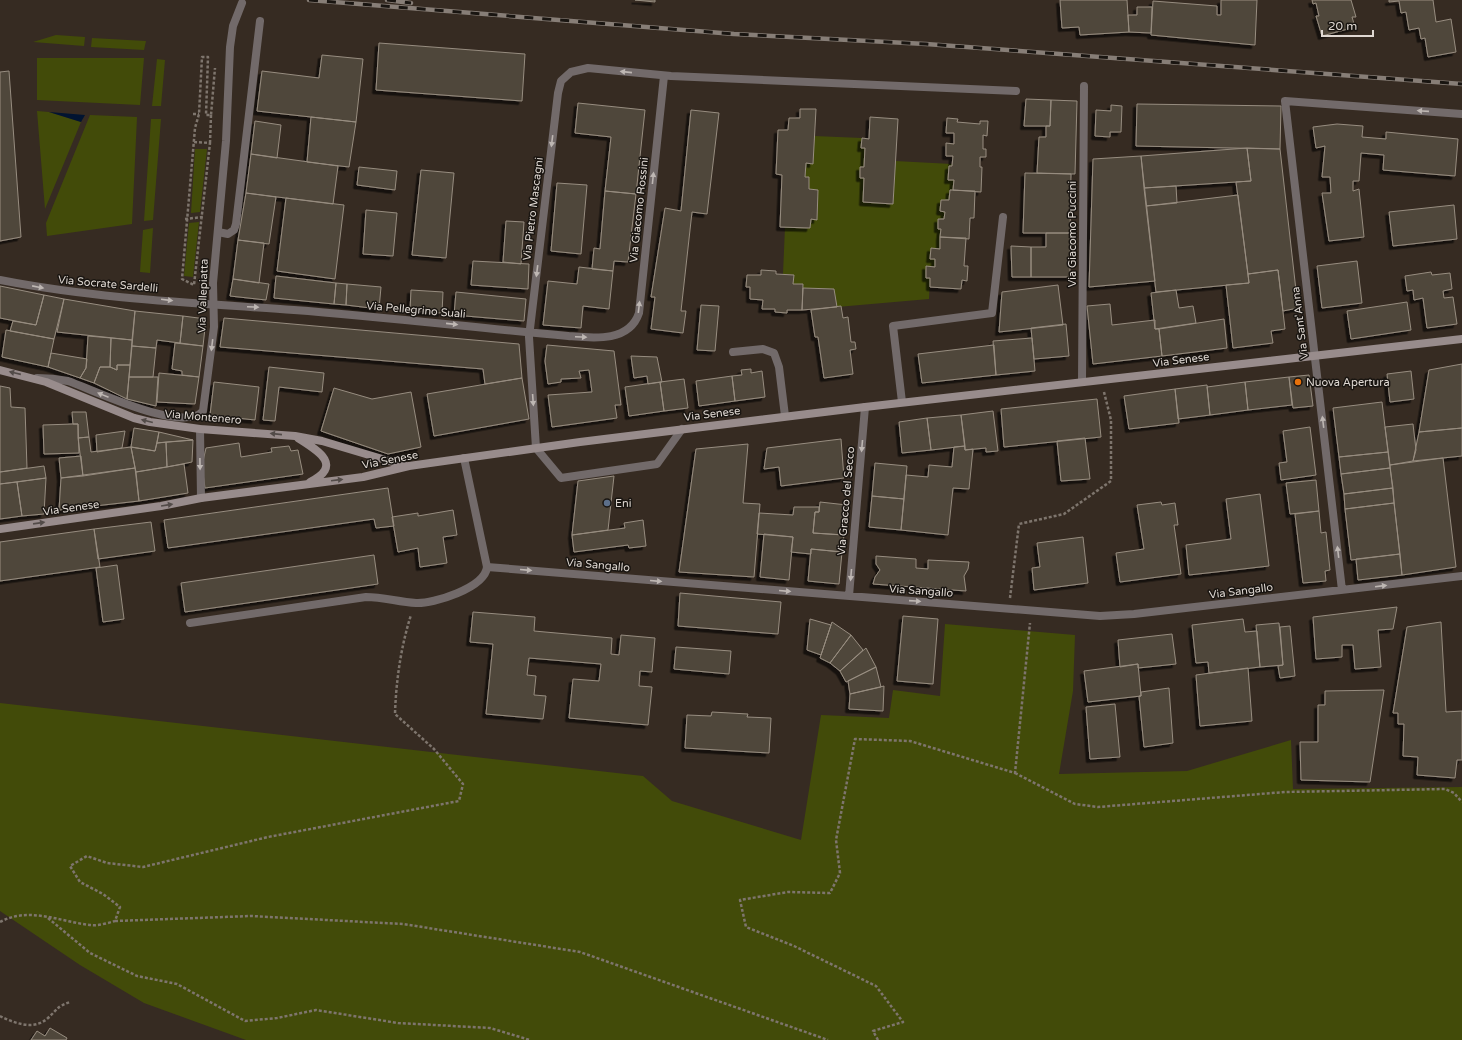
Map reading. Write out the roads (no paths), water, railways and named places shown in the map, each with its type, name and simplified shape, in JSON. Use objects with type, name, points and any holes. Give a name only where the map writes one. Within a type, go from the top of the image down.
[{"type":"main road","name":"Via Senese","points":[[0,528],[165,506],[201,498],[372,475],[409,466],[464,458],[682,429],[902,402],[1462,339]]},
{"type":"main road","name":"Via Montenero","points":[[0,370],[31,377],[143,420],[164,425],[295,436],[322,441],[381,460],[409,466]]},
{"type":"main road","points":[[295,436],[319,452],[327,462],[327,466],[322,474],[307,483]]},
{"type":"street","name":"Via Vallepiatta","points":[[31,377],[68,381],[130,406],[147,411],[180,417],[198,415],[205,406],[214,327],[213,283],[226,141],[230,42],[233,26],[242,3]]},
{"type":"street","points":[[218,232],[228,234],[233,232],[236,224],[260,21]]},
{"type":"street","name":"Via Pietro Mascagni","points":[[536,448],[530,333],[558,93],[561,81],[571,72],[588,68],[664,76],[1016,91]]},
{"type":"street","name":"Via Giacomo Rossini","points":[[616,335],[631,326],[639,313],[664,76]]},
{"type":"street","name":"Via Giacomo Puccini","points":[[1082,382],[1084,86]]},
{"type":"street","name":"Via Sant'Anna","points":[[1342,590],[1285,101],[1462,114]]},
{"type":"street","points":[[902,402],[893,326],[992,314],[1003,217]]},
{"type":"street","name":"Via Socrate Sardelli","points":[[0,280],[71,293],[214,306]]},
{"type":"street","name":"Via Pellegrino Suali","points":[[214,306],[365,316],[530,333],[589,337],[616,335]]},
{"type":"street","points":[[733,352],[763,349],[774,353],[780,373],[785,416]]},
{"type":"street","name":"Via Gracco del Secco","points":[[849,596],[865,407]]},
{"type":"street","points":[[200,429],[201,498]]},
{"type":"street","points":[[536,448],[561,478],[657,464],[682,429]]},
{"type":"street","points":[[190,623],[366,597],[385,597],[415,603],[465,591],[484,575],[487,567],[464,458]]},
{"type":"street","name":"Via Sangallo","points":[[487,567],[1009,608],[1088,616],[1116,616],[1462,576]]},
{"type":"water","points":[[49,112],[85,115],[81,122]]},
{"type":"railway","points":[[309,0],[734,34],[926,44],[1462,84]]},
{"type":"railway","points":[[387,0],[411,3]]},
{"type":"place","name":"Nuova Apertura","points":[[1298,382]]},
{"type":"place","name":"Eni","points":[[607,503]]}]
